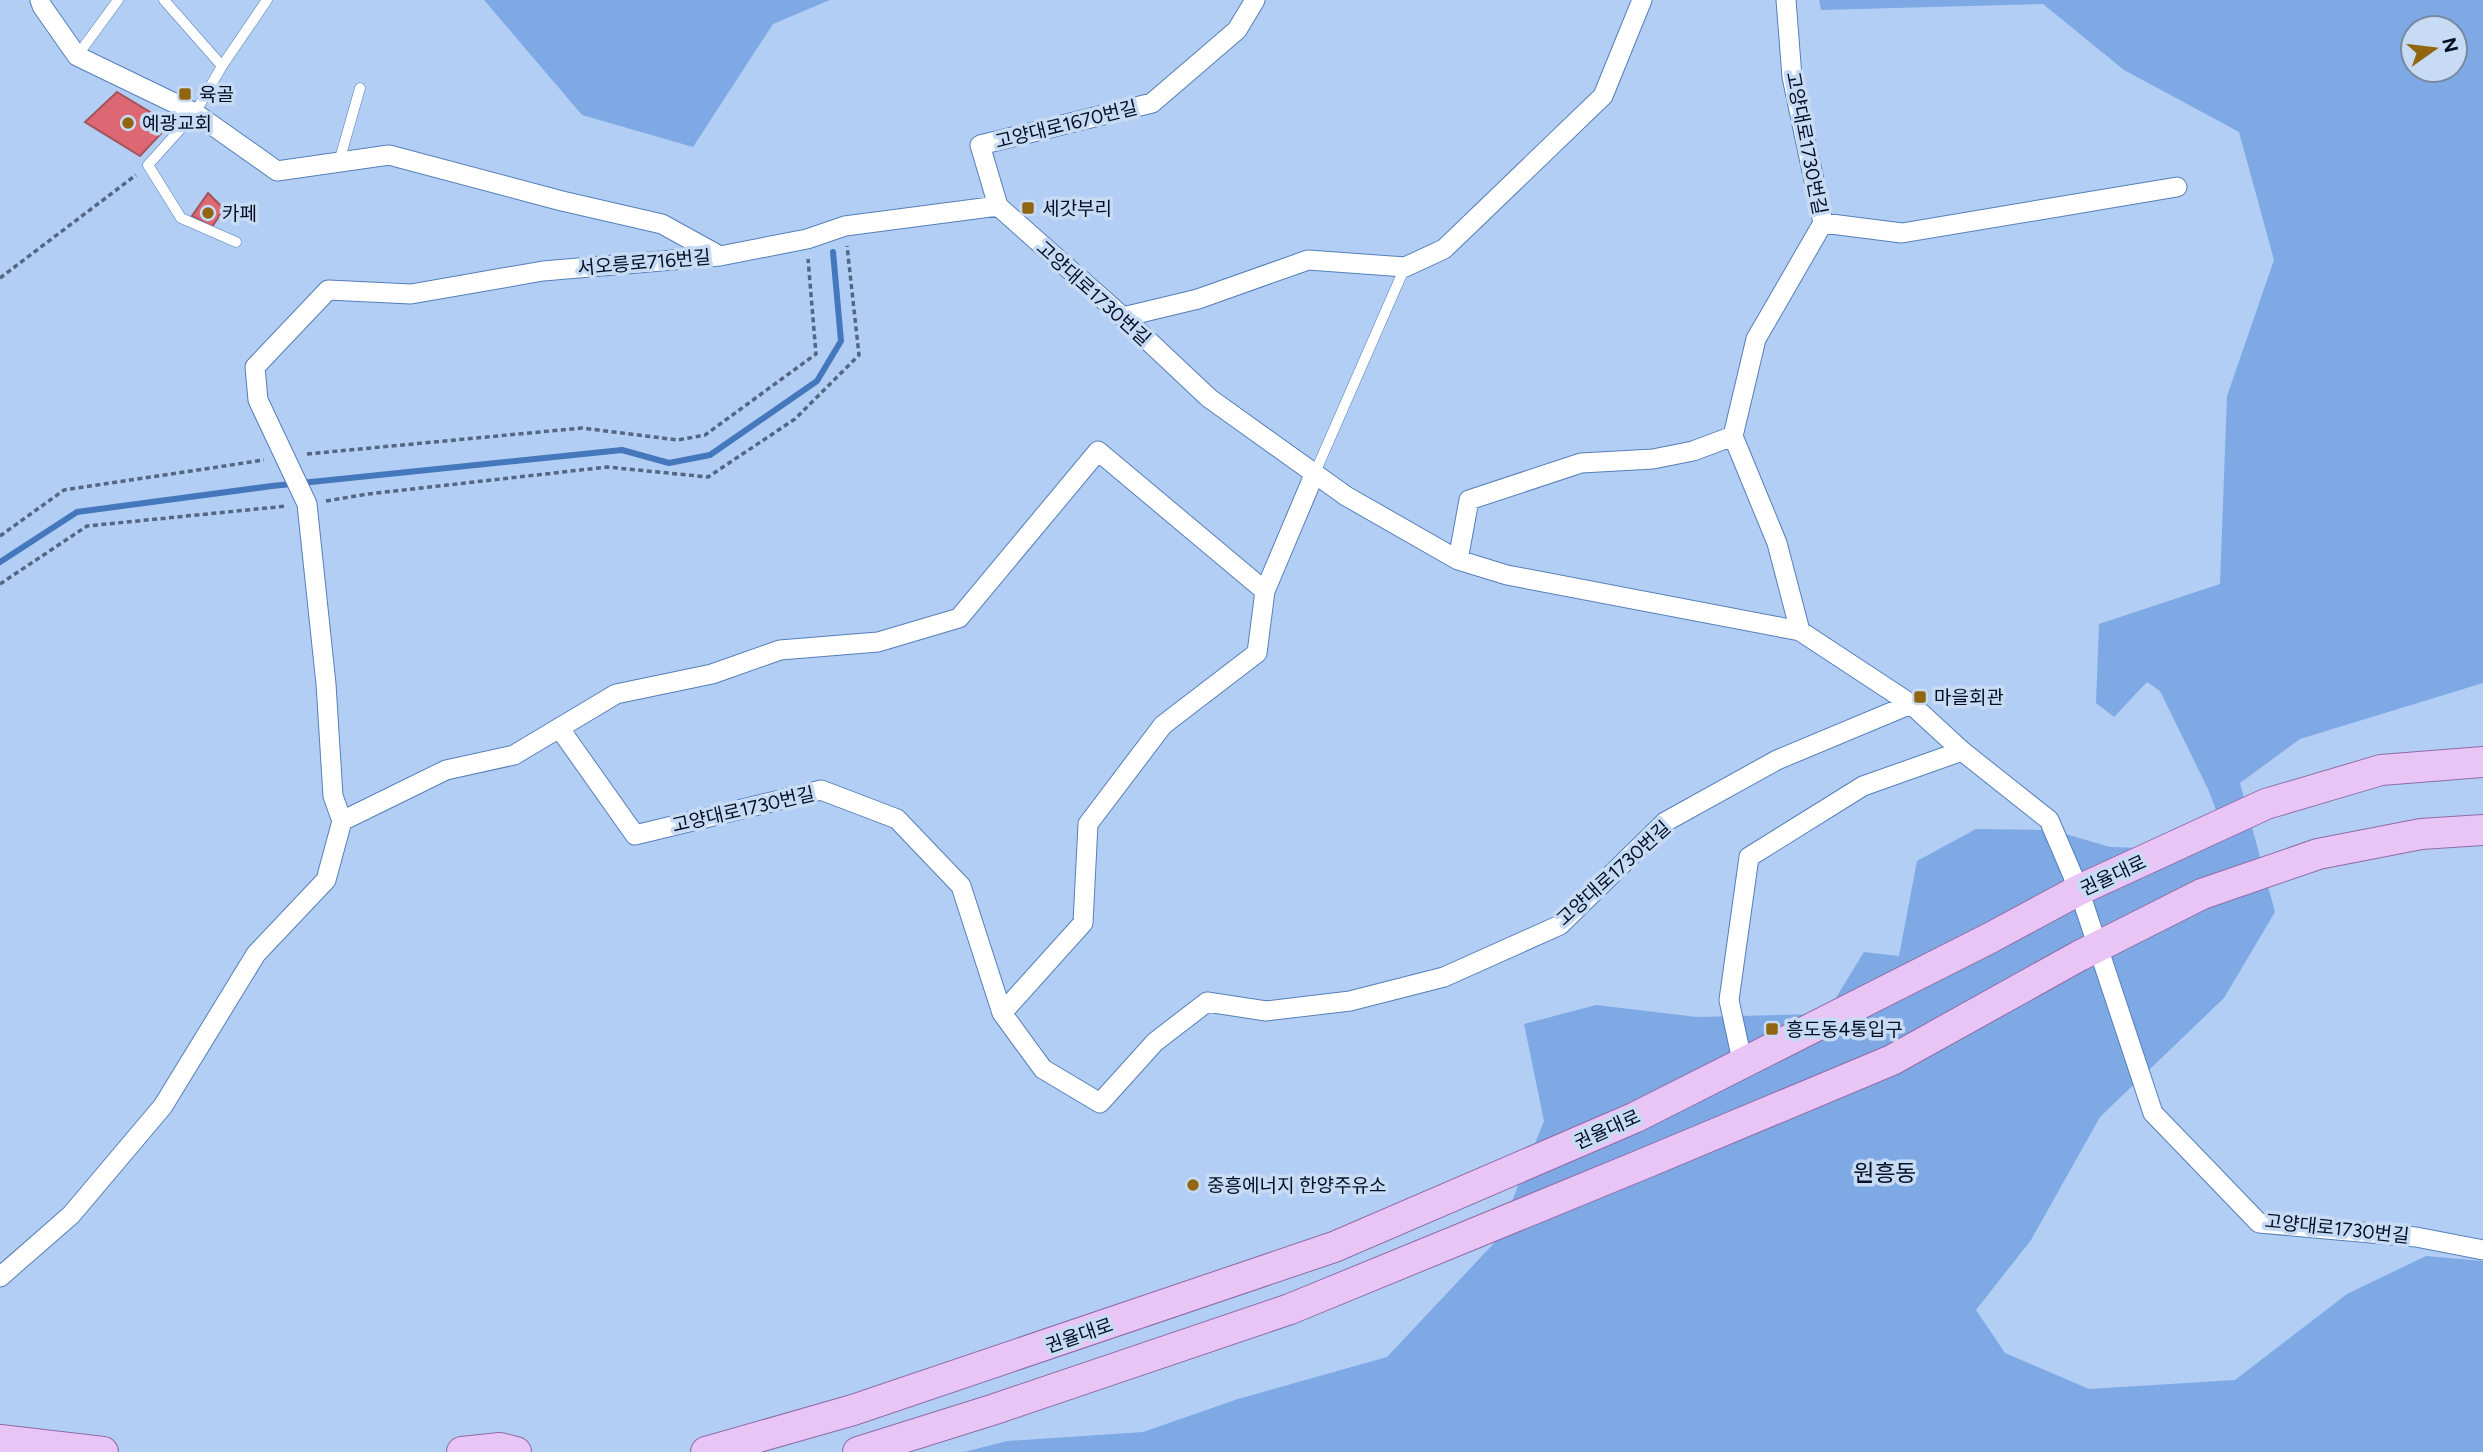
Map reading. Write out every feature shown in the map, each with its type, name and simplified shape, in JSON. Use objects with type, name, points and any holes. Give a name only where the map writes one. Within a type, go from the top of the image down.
[{"type":"main road","name":"권율대로","points":[[706,1452],[853,1410],[1335,1247],[1636,1117],[1743,1065],[2079,890],[2266,804],[2381,770],[2483,762]]},
{"type":"main road","points":[[858,1452],[995,1409],[1290,1309],[1892,1060],[2098,946],[2202,894],[2319,854],[2421,834],[2483,830]]},
{"type":"main road","points":[[0,1440],[103,1452]]},
{"type":"main road","points":[[462,1452],[500,1448],[516,1452]]},
{"type":"street","name":"서오릉로716번길","points":[[40,0],[77,56],[195,113],[277,171],[389,155],[562,201],[663,224],[720,256]]},
{"type":"street","name":"고양대로1670번길","points":[[998,206],[980,145],[1152,103],[1237,30],[1255,0]]},
{"type":"street","points":[[1124,317],[1198,299],[1308,260],[1405,267],[1444,249],[1603,96],[1642,0]]},
{"type":"street","name":"고양대로1730번길","points":[[1733,436],[1756,339],[1823,223],[1791,78],[1786,0]]},
{"type":"street","points":[[1823,223],[1902,233],[2177,187]]},
{"type":"street","points":[[720,256],[807,239],[845,226],[998,206]]},
{"type":"street","name":"고양대로1730번길","points":[[998,206],[1124,317],[1209,398],[1314,475],[1458,560],[1507,575],[1800,631],[1911,704],[1962,751],[2049,821],[2079,890],[2153,1113],[2259,1223],[2416,1237],[2483,1250]]},
{"type":"street","name":"서오릉로716번길","points":[[290,465],[258,400],[255,367],[328,290],[411,294],[542,271],[720,256]]},
{"type":"street","points":[[1458,560],[1469,500],[1581,463],[1653,459],[1693,451],[1733,436],[1777,543],[1800,631]]},
{"type":"street","points":[[342,821],[446,770],[514,755],[616,694],[712,674],[780,650],[878,642],[958,618],[1098,451],[1265,591]]},
{"type":"street","points":[[0,1278],[71,1215],[163,1106],[257,954],[326,880],[342,821],[333,796],[326,684],[304,499],[290,465]]},
{"type":"street","points":[[1002,1013],[1083,923],[1088,824],[1163,725],[1258,653],[1265,591],[1314,475]]},
{"type":"street","name":"고양대로1730번길","points":[[560,729],[635,835],[821,790],[897,819],[961,886],[1002,1013],[1043,1069],[1100,1103],[1154,1042],[1207,1002],[1266,1011],[1350,1001],[1444,977],[1560,925],[1665,822],[1777,760],[1911,704]]},
{"type":"street","points":[[1743,1065],[1729,1000],[1749,857],[1863,786],[1962,751]]},
{"type":"lane","points":[[77,56],[118,0]]},
{"type":"lane","points":[[164,0],[222,66]]},
{"type":"lane","points":[[236,242],[181,218],[148,165],[195,113],[222,66],[267,0]]},
{"type":"lane","points":[[339,163],[359,88]]},
{"type":"lane","points":[[1314,475],[1405,267]]},
{"type":"path","points":[[0,278],[148,165]]},
{"type":"path","points":[[0,584],[88,526],[304,499],[607,467],[708,477],[796,419],[859,355],[845,226]]},
{"type":"path","points":[[0,536],[64,490],[582,428],[678,440],[705,435],[816,354],[807,239]]},
{"type":"shaded area","points":[[484,0],[830,0],[773,24],[693,147],[582,115]]},
{"type":"shaded area","points":[[1819,0],[2483,0],[2483,683],[2300,739],[2240,783],[2275,912],[2224,998],[2100,1117],[2031,1240],[1976,1310],[2005,1353],[2089,1389],[2235,1380],[2347,1294],[2426,1256],[2483,1261],[2483,1452],[964,1452],[1007,1441],[1143,1432],[1238,1399],[1387,1357],[1496,1241],[1544,1121],[1524,1024],[1596,1005],[1697,1017],[1826,1014],[1864,952],[1899,956],[1917,861],[1976,829],[2052,830],[2110,847],[2179,849],[2205,834],[2216,810],[2160,691],[2147,682],[2114,717],[2096,703],[2099,624],[2220,584],[2227,396],[2274,260],[2239,132],[2124,70],[2043,4],[1821,10]]},
{"type":"building","name":"예광교회","points":[[117,92],[170,124],[140,156],[85,122]]},
{"type":"building","name":"카페","points":[[208,193],[224,209],[212,227],[192,216]]},
{"type":"waterway","points":[[0,562],[77,512],[272,486],[622,450],[669,463],[710,455],[817,381],[841,341],[833,252]]},
{"type":"place","name":"육골","points":[[185,94]]},
{"type":"place","name":"예광교회","points":[[128,123]]},
{"type":"place","name":"세갓부리","points":[[1028,208]]},
{"type":"place","name":"카페","points":[[208,213]]},
{"type":"place","name":"마을회관","points":[[1920,697]]},
{"type":"place","name":"흥도동4통입구","points":[[1772,1029]]},
{"type":"place","name":"중흥에너지 한양주유소","points":[[1193,1185]]},
{"type":"district","name":"원흥동","points":[[1885,1173]]}]
